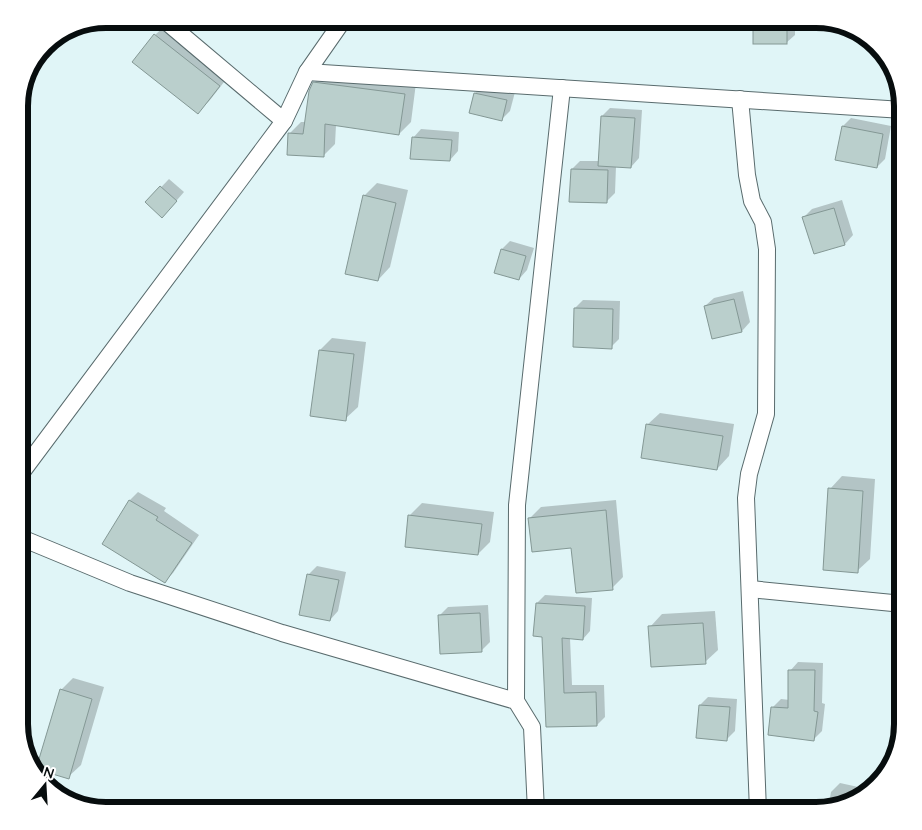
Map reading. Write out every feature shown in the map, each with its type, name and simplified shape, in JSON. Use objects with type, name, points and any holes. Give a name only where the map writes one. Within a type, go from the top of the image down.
[{"type":"street","points":[[173,27],[284,121]]},
{"type":"street","points":[[28,464],[284,121],[308,72],[339,27]]},
{"type":"street","points":[[308,72],[894,109]]},
{"type":"street","points":[[536,802],[532,727],[516,701],[517,506],[562,88]]},
{"type":"street","points":[[740,99],[747,175],[752,201],[763,222],[767,248],[766,414],[749,474],[746,498],[758,802]]},
{"type":"street","points":[[28,541],[148,589],[282,633],[516,701]]},
{"type":"street","points":[[750,589],[894,603]]},
{"type":"building","points":[[753,27],[787,27],[787,44],[753,44]]},
{"type":"building","points":[[154,34],[220,86],[198,114],[132,62]]},
{"type":"building","points":[[313,82],[405,94],[399,135],[325,124],[324,157],[287,155],[288,133],[303,134],[309,91]]},
{"type":"building","points":[[474,93],[507,100],[502,121],[469,113]]},
{"type":"building","points":[[601,116],[635,118],[631,168],[598,166]]},
{"type":"building","points":[[842,126],[883,134],[877,168],[835,160]]},
{"type":"building","points":[[412,137],[452,140],[450,161],[410,159]]},
{"type":"building","points":[[571,169],[608,170],[607,203],[569,202]]},
{"type":"building","points":[[160,186],[177,201],[162,218],[145,202]]},
{"type":"building","points":[[363,195],[396,203],[378,281],[345,274]]},
{"type":"building","points":[[834,208],[845,245],[814,254],[802,217]]},
{"type":"building","points":[[501,249],[526,256],[519,280],[494,273]]},
{"type":"building","points":[[734,299],[742,332],[712,339],[704,306]]},
{"type":"building","points":[[574,308],[613,309],[612,349],[573,347]]},
{"type":"building","points":[[319,350],[354,354],[346,421],[310,416]]},
{"type":"building","points":[[646,424],[723,436],[717,470],[641,458]]},
{"type":"building","points":[[828,488],[863,491],[858,573],[823,570]]},
{"type":"building","points":[[129,500],[158,517],[156,520],[192,543],[165,583],[102,544]]},
{"type":"building","points":[[606,510],[613,590],[576,593],[571,548],[532,552],[528,518]]},
{"type":"building","points":[[408,515],[482,524],[478,555],[405,547]]},
{"type":"building","points":[[307,574],[339,580],[330,621],[299,615]]},
{"type":"building","points":[[536,603],[585,606],[583,640],[562,638],[564,693],[596,692],[597,726],[546,727],[542,637],[533,636]]},
{"type":"building","points":[[480,613],[482,652],[440,654],[438,615]]},
{"type":"building","points":[[703,623],[706,664],[651,667],[648,626]]},
{"type":"building","points":[[788,670],[815,670],[814,711],[818,712],[814,741],[768,735],[771,707],[788,708]]},
{"type":"building","points":[[60,689],[92,699],[69,779],[43,771],[38,763]]},
{"type":"building","points":[[699,705],[730,707],[727,741],[696,738]]}]
